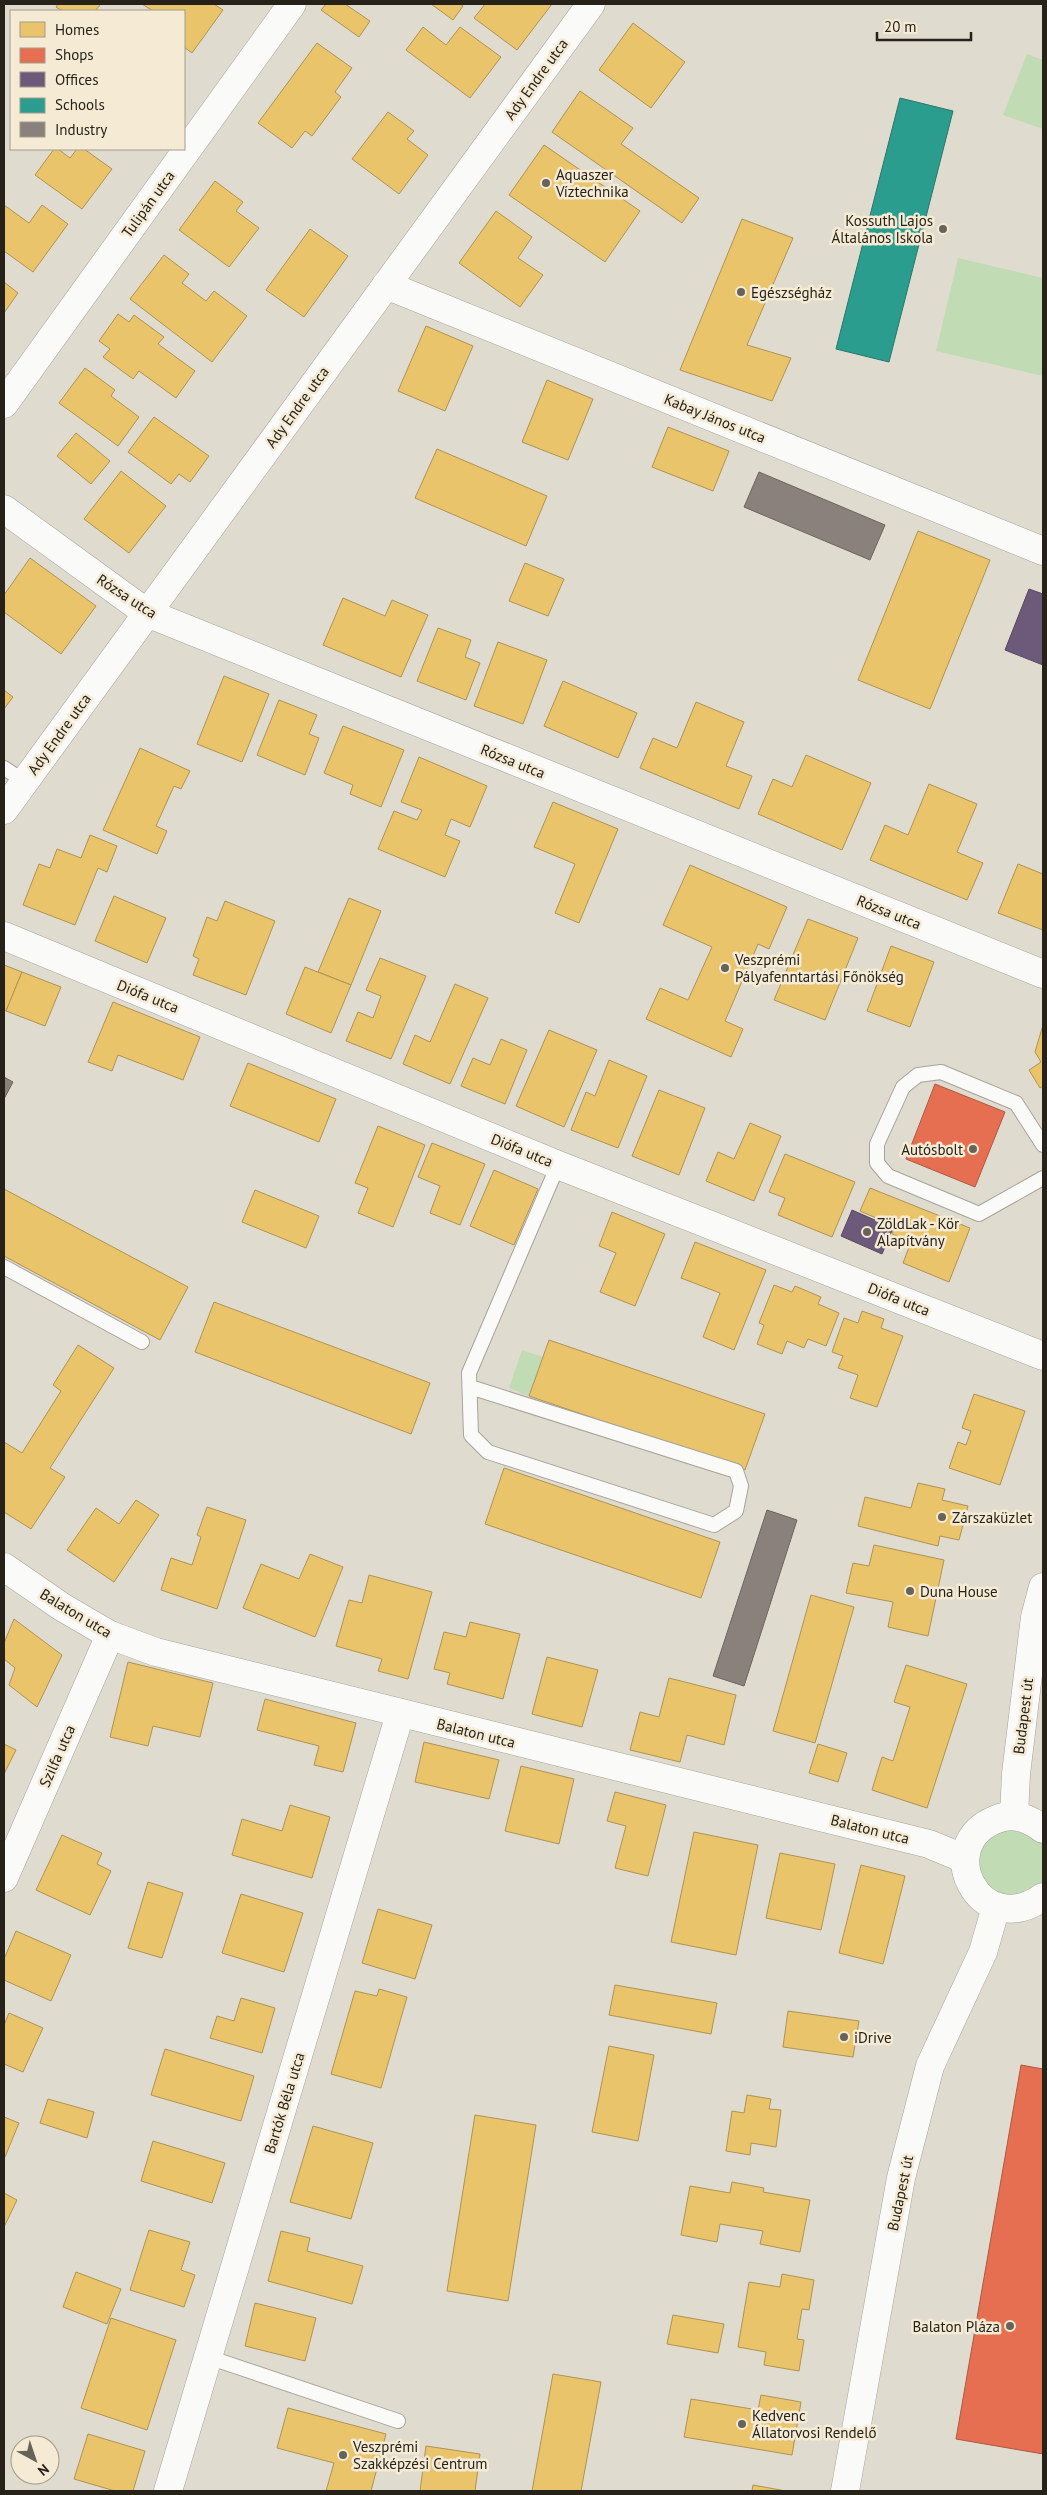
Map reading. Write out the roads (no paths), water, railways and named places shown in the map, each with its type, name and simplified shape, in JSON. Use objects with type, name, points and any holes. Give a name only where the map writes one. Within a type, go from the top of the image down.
[{"type":"street","name":"Tulipán utca","points":[[4,404],[292,4]]},
{"type":"street","name":"Ady Endre utca","points":[[4,810],[14,775],[146,613],[591,4]]},
{"type":"street","name":"Kabay János utca","points":[[386,285],[1043,551]]},
{"type":"street","name":"Rózsa utca","points":[[4,509],[146,613],[1043,974]]},
{"type":"street","name":"Diófa utca","points":[[4,936],[558,1165],[1043,1356]]},
{"type":"street","name":"Balaton utca","points":[[4,1567],[62,1607],[110,1635],[156,1652],[929,1844],[965,1858]]},
{"type":"street","name":"Budapest út","points":[[1014,1816],[1016,1774],[1036,1617],[1043,1587]]},
{"type":"street","name":"Szilfa utca","points":[[4,1878],[110,1635]]},
{"type":"street","name":"Bartók Béla utca","points":[[168,2491],[400,1714]]},
{"type":"street","points":[[1043,1829],[1032,1820],[1014,1816],[1000,1817],[987,1823],[972,1838],[965,1858],[966,1874],[972,1888],[983,1900],[996,1907],[1013,1910],[1029,1906],[1043,1897]]},
{"type":"street","name":"Budapest út","points":[[845,2491],[901,2178],[930,2066],[983,1952],[996,1907]]},
{"type":"lane","points":[[1043,1145],[1016,1104],[941,1072],[918,1075],[904,1086],[877,1144],[877,1163],[888,1176],[979,1214],[1043,1178]]},
{"type":"lane","points":[[470,1387],[736,1471],[742,1486],[736,1510],[714,1525],[488,1452],[471,1435],[469,1373],[558,1165]]},
{"type":"lane","points":[[4,1267],[142,1342]]},
{"type":"lane","points":[[208,2357],[398,2421]]},
{"type":"place","name":"Aquaszer Víztechnika","points":[[546,183]]},
{"type":"place","name":"Kossuth Lajos Általános Iskola","points":[[943,229]]},
{"type":"place","name":"Egészségház","points":[[741,292]]},
{"type":"place","name":"Veszprémi Pályafenntartási Főnökség","points":[[725,968]]},
{"type":"place","name":"Autósbolt","points":[[973,1149]]},
{"type":"place","name":"ZöldLak - Kör Alapítvány","points":[[867,1232]]},
{"type":"place","name":"Zárszaküzlet","points":[[942,1517]]},
{"type":"place","name":"Duna House","points":[[910,1591]]},
{"type":"place","name":"iDrive","points":[[844,2037]]},
{"type":"place","name":"Balaton Pláza","points":[[1010,2326]]},
{"type":"place","name":"Kedvenc Állatorvosi Rendelő","points":[[742,2424]]},
{"type":"place","name":"Veszprémi Szakképzési Centrum","points":[[343,2455]]}]
